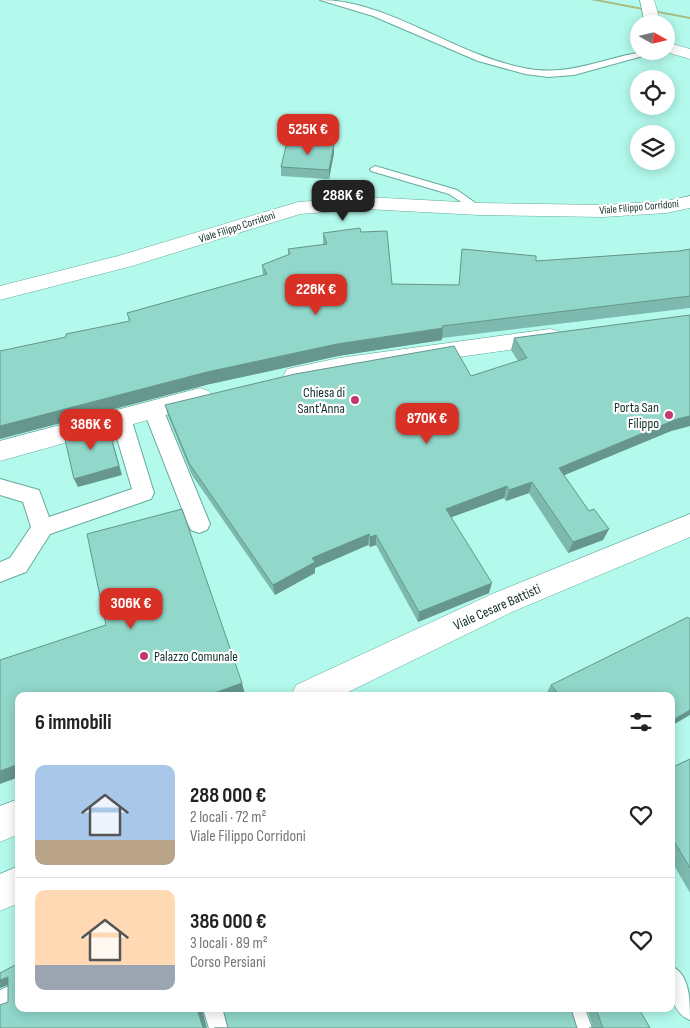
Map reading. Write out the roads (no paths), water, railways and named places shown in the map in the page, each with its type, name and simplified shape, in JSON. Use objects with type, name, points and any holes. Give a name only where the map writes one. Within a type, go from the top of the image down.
[{"type":"main road","points":[[648,0],[651,15]]},
{"type":"main road","points":[[675,51],[690,54]]},
{"type":"main road","name":"Viale Filippo Corridoni","points":[[0,293],[124,261],[298,208],[366,202],[479,209],[603,211],[666,207],[690,202]]},
{"type":"main road","points":[[278,379],[339,366],[572,334]]},
{"type":"main road","points":[[0,451],[221,392]]},
{"type":"main road","name":"Viale Cesare Battisti","points":[[314,692],[502,603],[690,525]]},
{"type":"main road","points":[[0,824],[15,818]]},
{"type":"main road","points":[[0,893],[15,886]]},
{"type":"street","points":[[153,409],[199,524]]},
{"type":"street","points":[[0,572],[18,565],[42,528],[144,493],[121,418]]},
{"type":"street","points":[[0,486],[32,496],[42,528]]},
{"type":"lane","points":[[324,0],[374,14],[472,56],[526,71],[549,74],[570,72],[630,57]]},
{"type":"lane","points":[[375,169],[453,192],[479,209]]},
{"type":"lane","points":[[675,983],[690,1009]]},
{"type":"lane","points":[[0,1001],[15,994]]},
{"type":"lane","points":[[215,1012],[220,1028]]},
{"type":"lane","points":[[575,1012],[581,1028]]},
{"type":"waterway","points":[[593,0],[690,18]]},
{"type":"place","name":"Chiesa di Sant'Anna","points":[[355,400]]},
{"type":"place","name":"Porta San Filippo","points":[[669,415]]},
{"type":"place","name":"Palazzo Comunale","points":[[144,656]]}]
